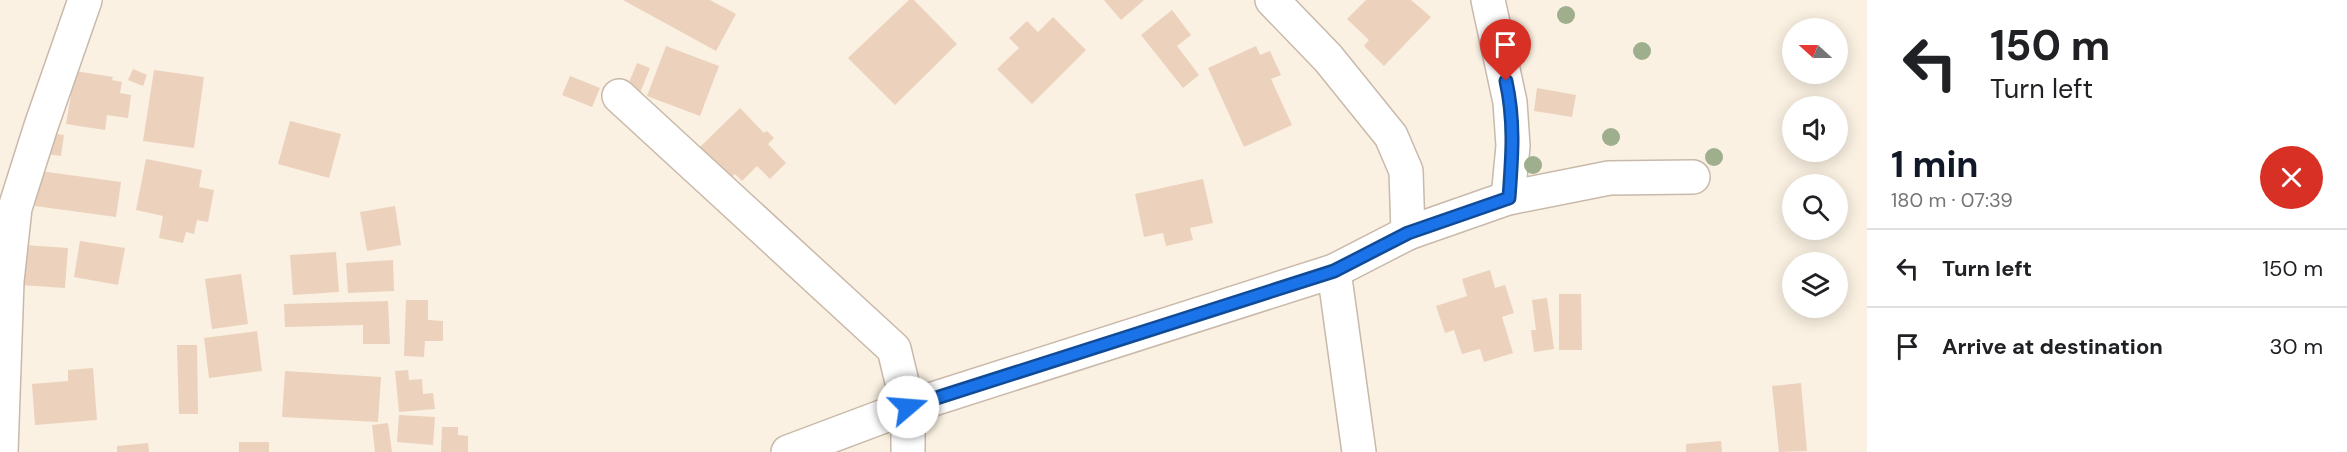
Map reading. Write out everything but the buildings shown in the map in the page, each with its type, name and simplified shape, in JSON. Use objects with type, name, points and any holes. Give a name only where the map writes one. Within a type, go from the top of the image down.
[{"type":"street","points":[[1,452],[7,281],[15,208],[85,0]]},
{"type":"street","points":[[1272,0],[1328,58],[1390,136],[1406,171],[1408,233]]},
{"type":"street","points":[[1488,0],[1510,102],[1514,146],[1509,198]]},
{"type":"street","points":[[619,96],[894,349],[908,407],[908,452]]},
{"type":"street","points":[[788,452],[908,407],[1334,271],[1408,233],[1509,198],[1609,178],[1693,177]]},
{"type":"street","points":[[1334,271],[1359,452]]},
{"type":"route","points":[[908,407],[1334,271],[1408,233],[1509,198],[1514,146],[1506,81]]}]
